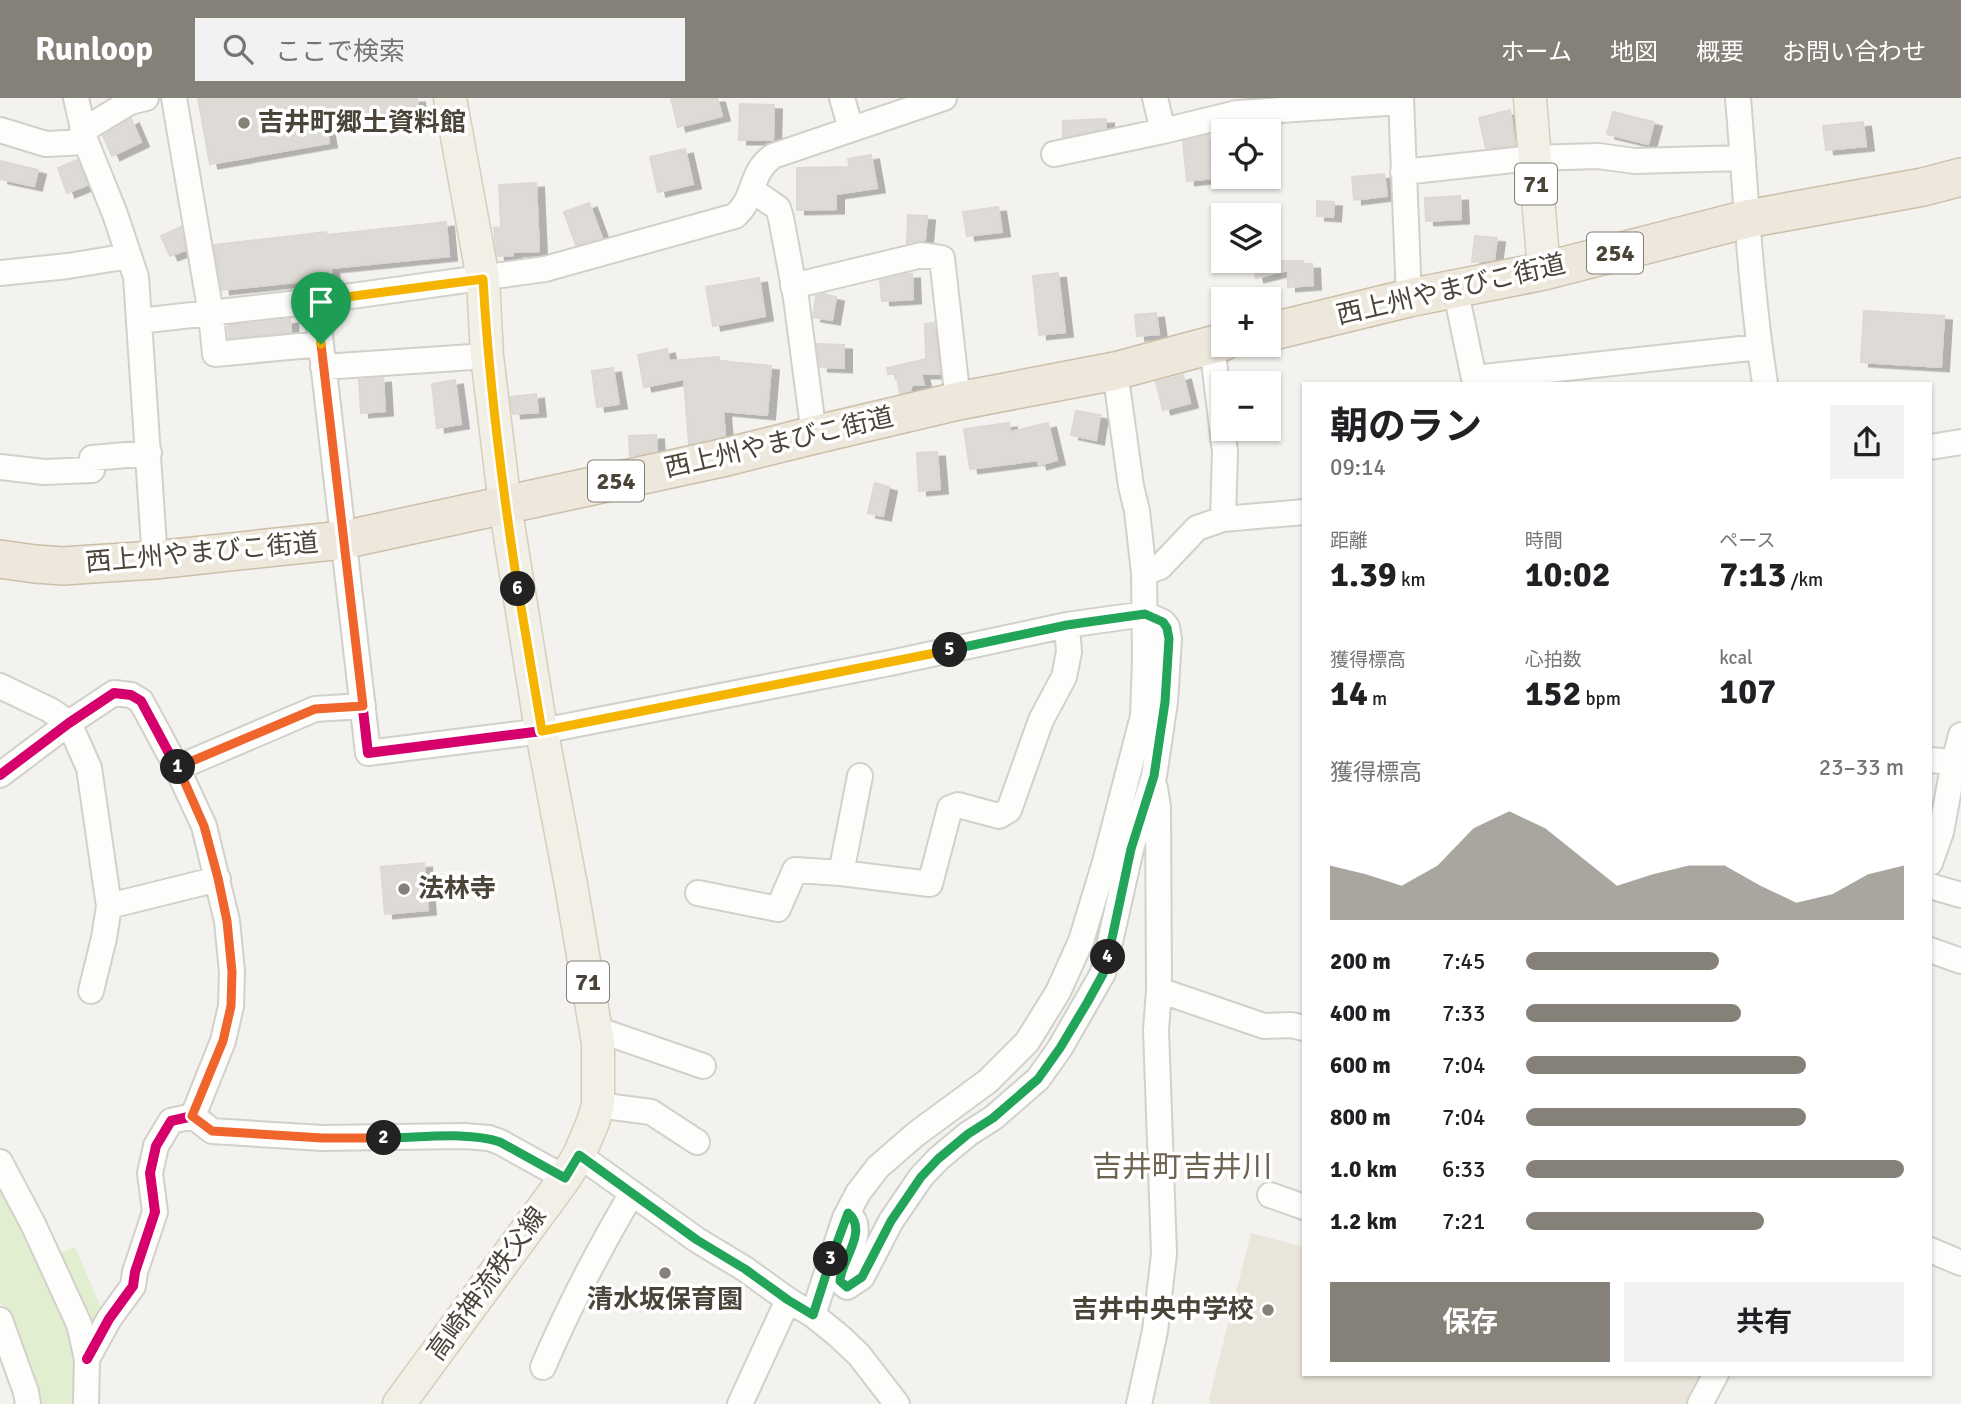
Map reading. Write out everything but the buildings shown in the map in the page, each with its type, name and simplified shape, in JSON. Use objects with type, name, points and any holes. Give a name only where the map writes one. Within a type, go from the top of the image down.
[{"type":"highway","name":"西上州やまびこ街道","points":[[1281,329],[1409,298],[1544,271],[1747,219],[1923,187],[1961,177]]},
{"type":"highway","name":"西上州やまびこ街道","points":[[0,559],[63,566],[155,560],[343,540],[722,458],[958,401],[1115,371],[1211,346]]},
{"type":"main road","name":"高崎神流秩父線","points":[[399,1404],[572,1167],[598,1105],[596,1029],[542,731],[505,505],[488,356],[483,279],[450,98]]},
{"type":"main road","name":"71","points":[[1530,98],[1544,271]]},
{"type":"street","points":[[76,98],[84,136],[136,277],[155,560]]},
{"type":"street","points":[[174,98],[211,314],[215,354],[488,356]]},
{"type":"street","points":[[842,98],[851,129]]},
{"type":"street","points":[[1154,98],[1163,131]]},
{"type":"street","points":[[1738,98],[1759,346],[1765,382]]},
{"type":"street","points":[[0,130],[46,144],[84,136],[135,99]]},
{"type":"street","points":[[139,321],[316,301],[545,269],[735,216],[745,208],[758,173],[764,163],[773,156],[932,100]]},
{"type":"street","points":[[1054,154],[1237,113],[1401,100],[1409,298]]},
{"type":"street","points":[[1403,173],[1533,159],[1598,156],[1635,161],[1743,158]]},
{"type":"street","points":[[752,190],[778,208],[793,286],[814,435]]},
{"type":"street","points":[[793,286],[922,255],[942,258],[958,401]]},
{"type":"street","points":[[0,273],[129,256]]},
{"type":"street","points":[[1455,288],[1474,381],[1565,376],[1759,346]]},
{"type":"street","points":[[316,301],[368,753],[542,731],[890,663],[1067,625],[1145,614],[1163,622],[1167,628],[1169,639],[1165,702],[1154,776],[1131,849],[1103,974],[1060,1048],[1038,1079],[993,1118],[968,1134],[938,1159],[921,1177],[891,1221],[862,1277],[847,1287],[840,1281],[840,1272],[853,1244],[856,1226],[855,1218],[848,1213]]},
{"type":"street","points":[[1219,357],[1225,452],[1223,519]]},
{"type":"street","points":[[813,1315],[848,1213],[858,1193],[878,1167],[916,1134],[988,1082],[1027,1042],[1058,992],[1081,941],[1105,862],[1143,716],[1144,573],[1139,522],[1131,486],[1115,371]]},
{"type":"street","points":[[1932,447],[1961,442]]},
{"type":"street","points":[[0,467],[44,472],[92,470],[92,458],[149,453]]},
{"type":"street","points":[[1144,573],[1160,567],[1197,528],[1223,519],[1302,512]]},
{"type":"street","points":[[698,893],[778,909],[795,870],[930,884],[950,808],[958,805],[999,816],[1009,810],[1041,720],[1063,677],[1069,652],[1067,625]]},
{"type":"street","points":[[0,686],[50,710],[69,723],[89,768],[109,906],[91,991]]},
{"type":"street","points":[[0,775],[114,693],[131,695],[141,701],[204,826],[227,921],[232,972],[231,1006],[223,1041],[192,1116]]},
{"type":"street","points":[[177,768],[315,709],[363,706]]},
{"type":"street","points":[[1932,860],[1951,835],[1942,761],[1961,735]]},
{"type":"street","points":[[841,873],[860,776]]},
{"type":"street","points":[[1139,1404],[1155,1331],[1164,1254],[1156,1030],[1159,990],[1158,807],[1154,776]]},
{"type":"street","points":[[109,906],[218,878]]},
{"type":"street","points":[[1932,887],[1961,895]]},
{"type":"street","points":[[1932,951],[1961,961]]},
{"type":"street","points":[[1159,990],[1264,1026],[1302,1028]]},
{"type":"street","points":[[596,1029],[703,1066]]},
{"type":"street","points":[[598,1105],[651,1112],[697,1142]]},
{"type":"street","points":[[192,1116],[212,1131],[322,1138],[489,1138],[572,1167],[632,1193],[697,1240],[813,1315],[859,1355],[897,1404]]},
{"type":"street","points":[[87,1359],[109,1319],[134,1286],[135,1272],[155,1212],[150,1173],[156,1146],[171,1121],[192,1116]]},
{"type":"street","points":[[0,1162],[33,1224],[79,1324],[87,1359],[87,1403]]},
{"type":"street","points":[[543,1367],[567,1311],[632,1193]]},
{"type":"street","points":[[1270,1195],[1302,1206]]},
{"type":"street","points":[[1932,1251],[1961,1263]]},
{"type":"street","points":[[740,1404],[788,1300]]},
{"type":"street","points":[[0,1320],[28,1404]]},
{"type":"street","points":[[1700,1404],[1715,1376]]},
{"type":"shaded area","name":"吉井中央中学校","points":[[1251,1233],[1302,1246],[1302,1376],[1705,1376],[1691,1404],[1210,1404],[1209,1399]]},
{"type":"green space","points":[[0,1175],[42,1260],[75,1247],[106,1319],[78,1404],[35,1404],[16,1332],[0,1302]]},
{"type":"cycle path","points":[[316,301],[368,753],[542,731],[890,663],[1067,625],[1145,614],[1163,622],[1167,627],[1169,639],[1165,702],[1154,776],[1131,849],[1103,973],[1060,1048],[1038,1079],[993,1118],[968,1134],[938,1159],[921,1177],[891,1221],[862,1277],[847,1287],[840,1281],[841,1273],[856,1228],[848,1213]]},
{"type":"cycle path","points":[[0,775],[114,693],[131,695],[141,701],[204,826],[227,921],[232,972],[231,1006],[223,1041],[193,1116],[171,1121],[156,1146],[150,1173],[155,1212],[133,1286],[109,1319],[87,1359]]},
{"type":"place","name":"吉井町郷土資料館","points":[[244,123]]},
{"type":"place","name":"法林寺","points":[[404,889]]},
{"type":"place","name":"清水坂保育園","points":[[665,1273]]},
{"type":"place","name":"吉井中央中学校","points":[[1268,1310]]},
{"type":"district","name":"吉井町吉井川","points":[[1182,1167]]},
{"type":"route","points":[[483,279],[488,356],[505,505],[542,731],[890,663],[1067,625],[1145,614],[1163,622],[1167,628],[1169,639],[1165,702],[1154,776],[1131,849],[1103,974],[1060,1048],[1038,1079],[993,1118],[968,1134],[938,1159],[921,1177],[891,1221],[862,1277],[847,1287],[840,1281],[840,1272],[853,1244],[856,1226],[855,1218],[848,1213],[813,1315],[697,1240],[579,1155],[565,1178],[489,1138],[322,1138],[212,1131],[192,1116],[223,1041],[231,1006],[232,972],[227,921],[204,826],[177,768],[315,709],[363,706],[321,344],[316,301],[483,279]]}]
